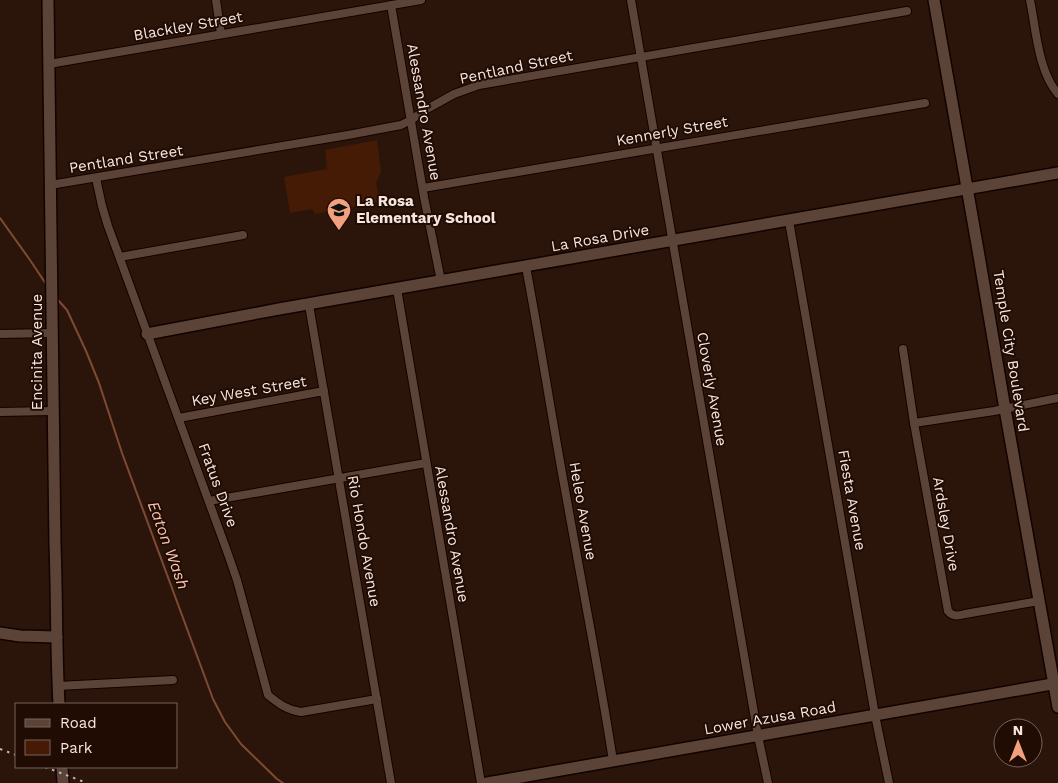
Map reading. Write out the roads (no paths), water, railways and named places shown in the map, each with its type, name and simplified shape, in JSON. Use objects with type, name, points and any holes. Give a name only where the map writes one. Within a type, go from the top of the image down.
[{"type":"street","name":"Encinita Avenue","points":[[48,0],[52,411],[59,703]]},
{"type":"street","points":[[216,0],[221,34]]},
{"type":"street","name":"Blackley Street","points":[[49,64],[221,34],[370,4],[391,6],[421,0]]},
{"type":"street","name":"Cloverly Avenue","points":[[630,0],[758,736],[768,783]]},
{"type":"street","name":"Temple City Boulevard","points":[[934,0],[968,188],[1004,409],[1056,683],[1058,707]]},
{"type":"street","points":[[1030,0],[1045,72],[1058,94]]},
{"type":"street","name":"Alessandro Avenue","points":[[391,6],[441,281]]},
{"type":"street","name":"Pentland Street","points":[[50,185],[401,125],[454,94],[479,86],[907,11]]},
{"type":"street","name":"Kennerly Street","points":[[423,188],[925,102]]},
{"type":"street","name":"La Rosa Drive","points":[[147,334],[968,188],[1058,174]]},
{"type":"street","name":"Fratus Drive","points":[[96,178],[102,206],[120,258],[237,580],[268,695],[282,706],[301,712],[378,699]]},
{"type":"street","name":"Fiesta Avenue","points":[[789,220],[875,715],[889,783]]},
{"type":"street","points":[[120,258],[243,235]]},
{"type":"street","name":"Heleo Avenue","points":[[526,267],[602,689],[613,761]]},
{"type":"street","name":"Alessandro Avenue","points":[[397,289],[481,783]]},
{"type":"street","name":"Rio Hondo Avenue","points":[[309,305],[391,783]]},
{"type":"street","points":[[0,334],[51,333]]},
{"type":"street","name":"Ardsley Drive","points":[[904,349],[914,423],[948,611],[955,616],[1039,601]]},
{"type":"street","name":"Key West Street","points":[[179,418],[324,391]]},
{"type":"street","points":[[914,423],[1004,409],[1058,398]]},
{"type":"street","points":[[0,412],[52,411]]},
{"type":"street","points":[[209,501],[426,463]]},
{"type":"street","points":[[0,633],[20,636],[57,637]]},
{"type":"street","points":[[58,686],[174,680]]},
{"type":"street","name":"Lower Azusa Road","points":[[487,783],[533,779],[613,761],[1056,683]]},
{"type":"street","points":[[62,768],[63,783]]},
{"type":"waterway","name":"Eaton Wash","points":[[0,218],[46,284]]},
{"type":"waterway","name":"Eaton Wash","points":[[57,299],[67,310],[99,383],[122,453],[213,699],[225,722],[241,744],[283,783]]},
{"type":"railway","points":[[0,749],[15,755]]},
{"type":"railway","points":[[48,768],[87,783]]},
{"type":"place","name":"La Rosa Elementary School","points":[[339,231]]}]
